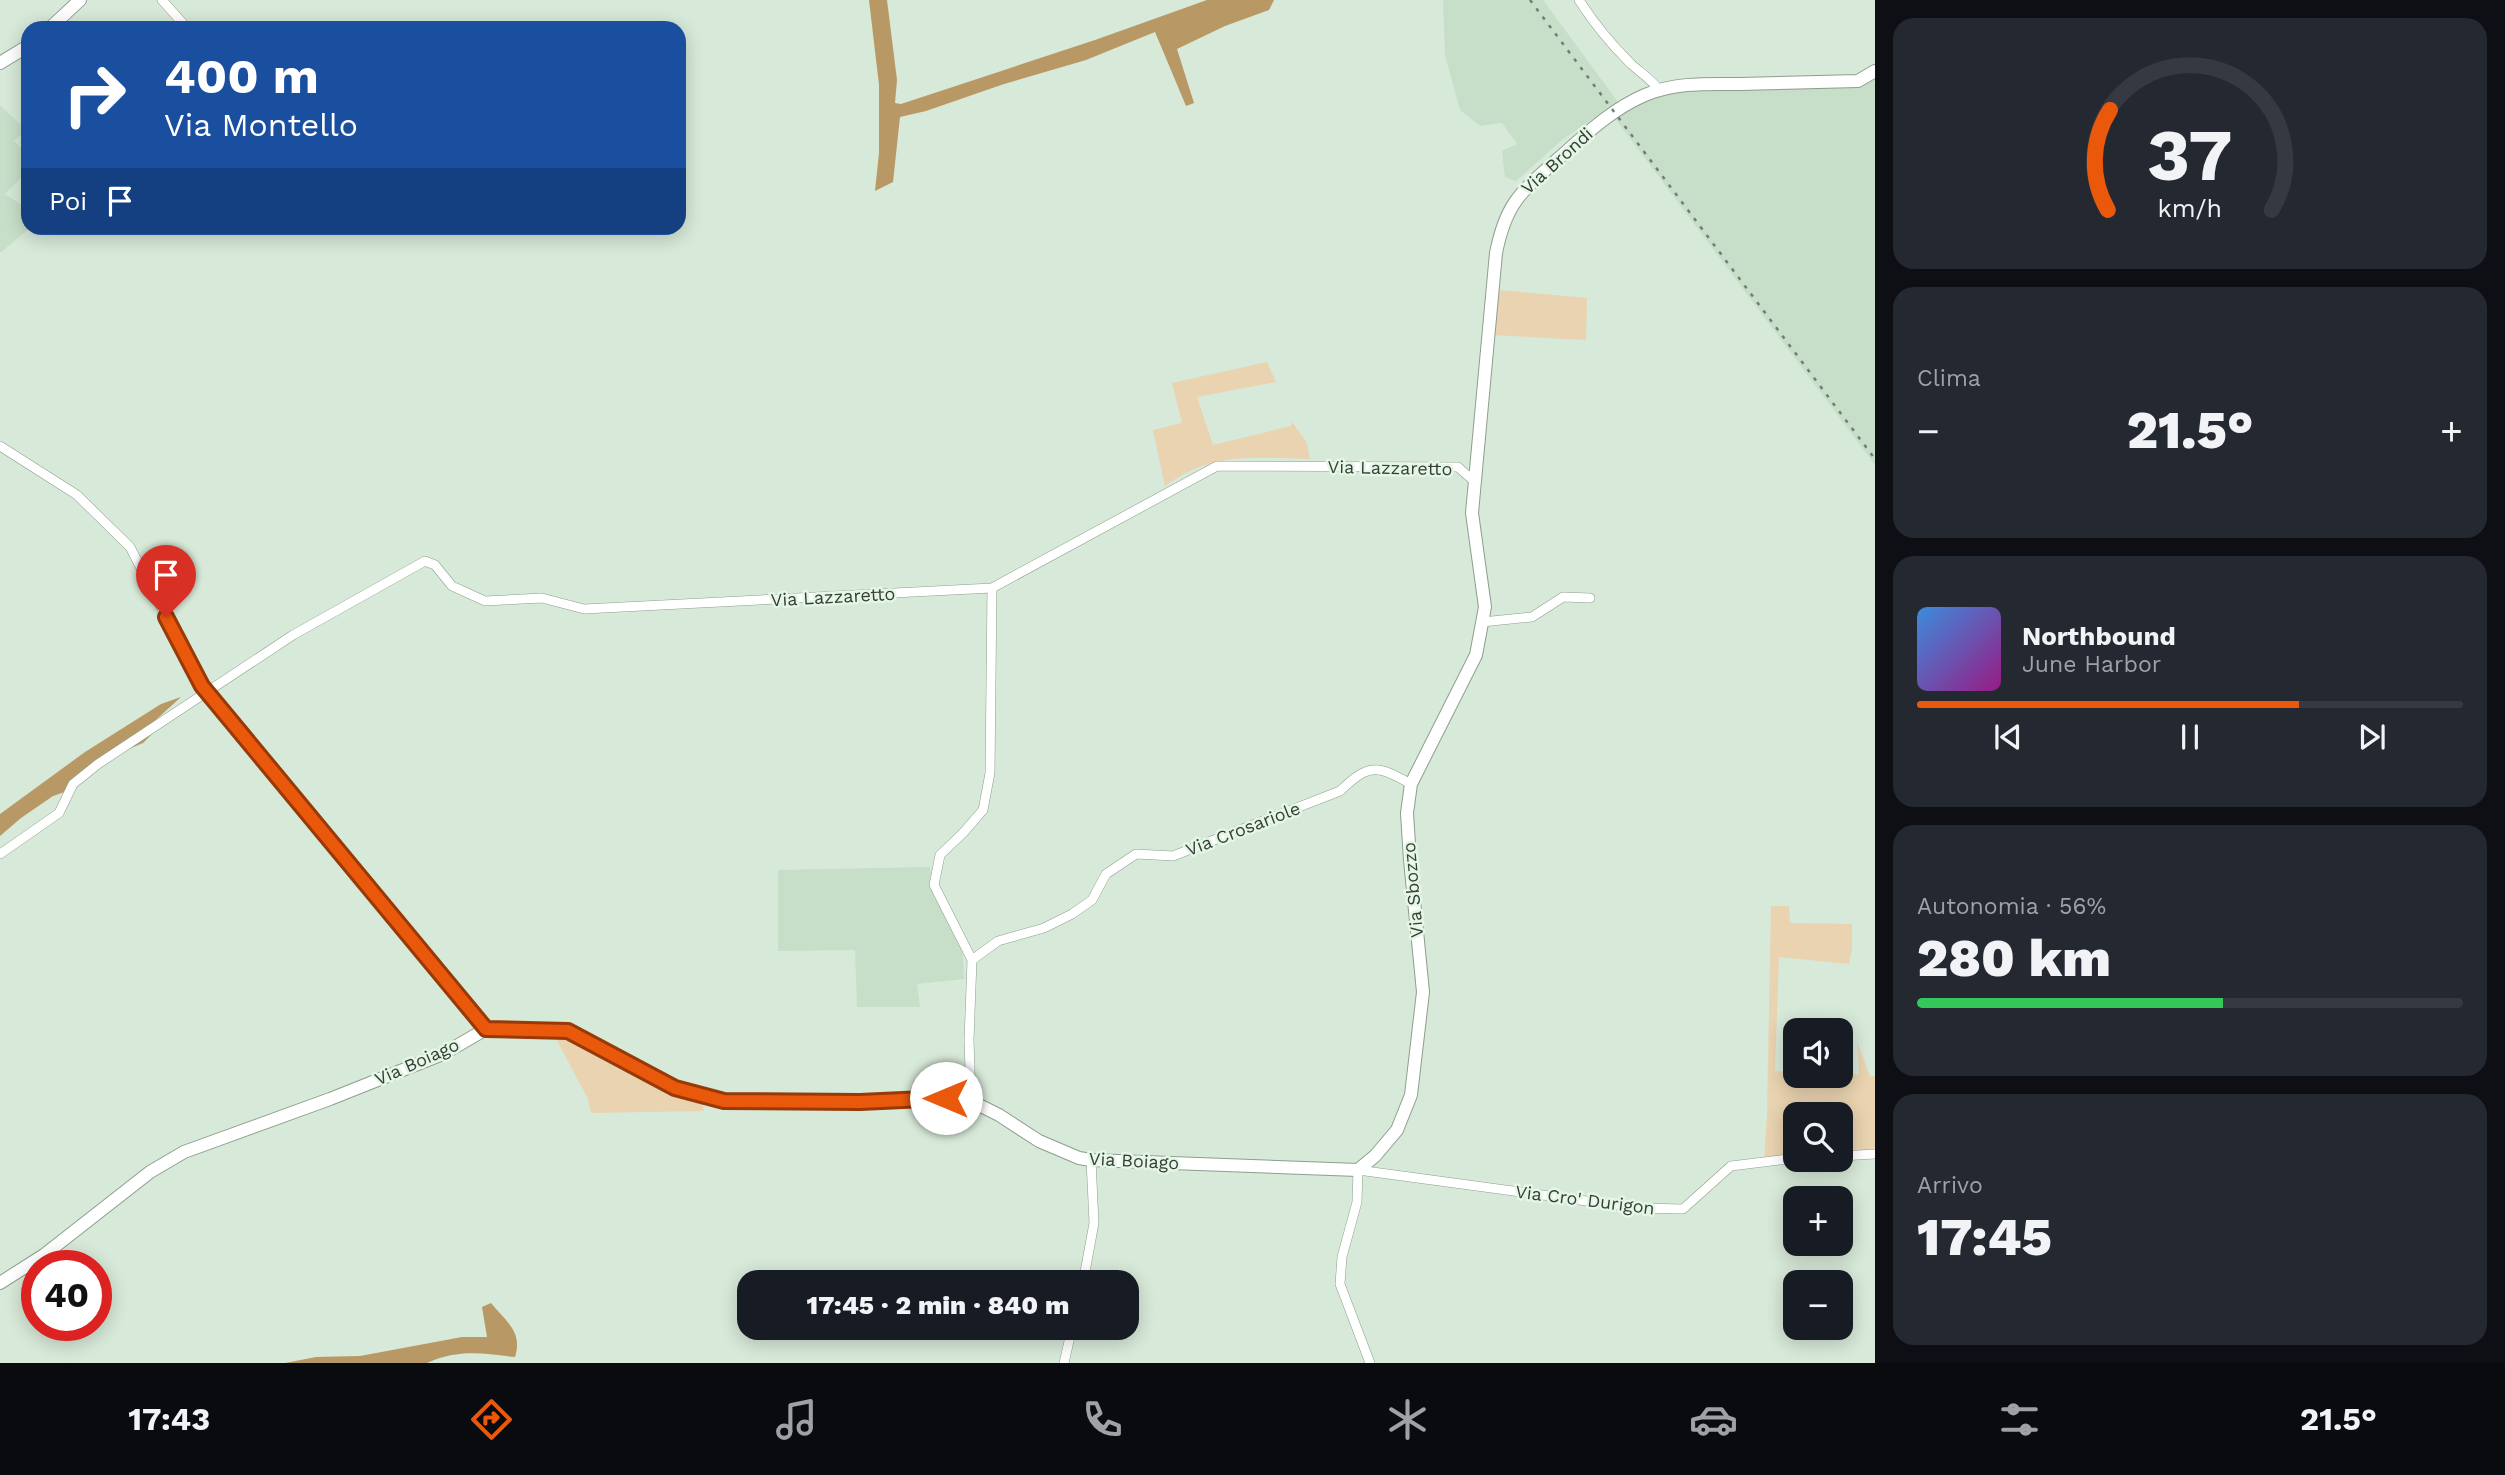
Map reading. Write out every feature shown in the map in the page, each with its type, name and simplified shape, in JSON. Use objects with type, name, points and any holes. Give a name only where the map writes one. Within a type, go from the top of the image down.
[{"type":"street","points":[[58,21],[80,0]]},
{"type":"street","points":[[162,0],[181,21]]},
{"type":"street","points":[[1579,0],[1607,37],[1659,90]]},
{"type":"street","points":[[0,63],[21,50]]},
{"type":"street","name":"Via Brondi","points":[[1485,607],[1472,513],[1496,253],[1509,209],[1524,189],[1599,123],[1626,104],[1659,90],[1694,84],[1858,81],[1875,71]]},
{"type":"street","points":[[0,446],[77,495],[130,547],[206,691],[486,1029]]},
{"type":"street","name":"Via Lazzaretto","points":[[206,691],[293,635],[425,561],[435,565],[452,586],[485,601],[542,598],[584,609],[992,588],[1217,466],[1458,467],[1475,482]]},
{"type":"street","points":[[971,1101],[972,960],[934,885],[940,855],[983,810],[986,797],[990,773],[992,588]]},
{"type":"street","points":[[1482,622],[1532,617],[1563,597],[1590,598]]},
{"type":"street","name":"Via Sbozzo","points":[[1358,1170],[1375,1156],[1397,1130],[1411,1095],[1423,992],[1409,849],[1407,813],[1411,784],[1476,656],[1485,607]]},
{"type":"street","points":[[0,854],[59,813],[73,784],[86,773],[206,691]]},
{"type":"street","name":"Via Crosariole","points":[[972,960],[998,941],[1044,928],[1072,914],[1092,900],[1106,874],[1136,854],[1173,856],[1340,791],[1358,774],[1373,769],[1389,772],[1411,784]]},
{"type":"street","name":"Via Boiago","points":[[0,1283],[44,1255],[150,1172],[184,1152],[443,1054],[486,1029],[568,1031],[675,1088],[724,1101],[860,1102],[928,1097],[971,1101],[999,1115],[1039,1141],[1079,1158],[1358,1170]]},
{"type":"street","points":[[1853,1155],[1875,1154]]},
{"type":"street","points":[[1085,1270],[1094,1223],[1091,1160]]},
{"type":"street","name":"Via Cro' Durigon","points":[[1358,1170],[1626,1207],[1671,1210],[1683,1209],[1731,1166],[1783,1160]]},
{"type":"street","points":[[1358,1170],[1357,1202],[1342,1257],[1340,1284],[1370,1363]]},
{"type":"street","points":[[1064,1363],[1069,1340]]},
{"type":"shaded area","points":[[869,0],[887,0],[897,80],[895,103],[901,104],[1207,0],[1274,0],[1269,10],[1225,26],[1177,49],[1194,103],[1186,106],[1155,32],[1086,60],[900,117],[893,182],[875,191],[879,153],[879,85]]},
{"type":"shaded area","points":[[1443,0],[1543,0],[1618,102],[1563,139],[1516,181],[1505,177],[1502,151],[1517,144],[1502,123],[1480,126],[1460,110],[1445,55]]},
{"type":"shaded area","points":[[1875,76],[1875,465],[1614,117],[1671,88]]},
{"type":"shaded area","points":[[0,105],[21,125],[21,135],[14,141],[21,148],[21,178],[5,194],[21,204],[22,235],[0,253]]},
{"type":"shaded area","points":[[1498,290],[1587,298],[1586,340],[1492,335]]},
{"type":"shaded area","points":[[1267,362],[1276,382],[1197,397],[1213,445],[1291,426],[1292,422],[1307,443],[1310,459],[1252,458],[1217,462],[1182,475],[1165,486],[1153,430],[1182,423],[1172,383]]},
{"type":"shaded area","points":[[181,697],[149,726],[154,732],[143,743],[119,753],[90,773],[76,788],[53,796],[0,836],[0,814],[85,752],[161,704]]},
{"type":"shaded area","points":[[930,867],[931,880],[962,940],[964,979],[917,984],[920,1007],[857,1007],[855,950],[778,951],[778,870]]},
{"type":"shaded area","points":[[1771,906],[1789,906],[1790,923],[1852,924],[1852,948],[1849,964],[1779,957],[1775,1071],[1783,1071],[1783,1088],[1853,1088],[1853,1074],[1859,1074],[1857,1042],[1870,1076],[1875,1076],[1875,1153],[1853,1154],[1853,1102],[1783,1102],[1783,1159],[1764,1160]]},
{"type":"shaded area","points":[[552,1031],[662,1089],[702,1102],[704,1111],[591,1113],[588,1099]]},
{"type":"shaded area","points":[[491,1303],[515,1333],[515,1357],[470,1353],[427,1363],[285,1363],[316,1357],[360,1356],[462,1337],[487,1337],[482,1307]]},
{"type":"railway","points":[[1530,0],[1875,459]]},
{"type":"route","points":[[166,617],[202,686],[486,1029],[568,1031],[675,1088],[724,1101],[860,1102],[946,1098]]}]
